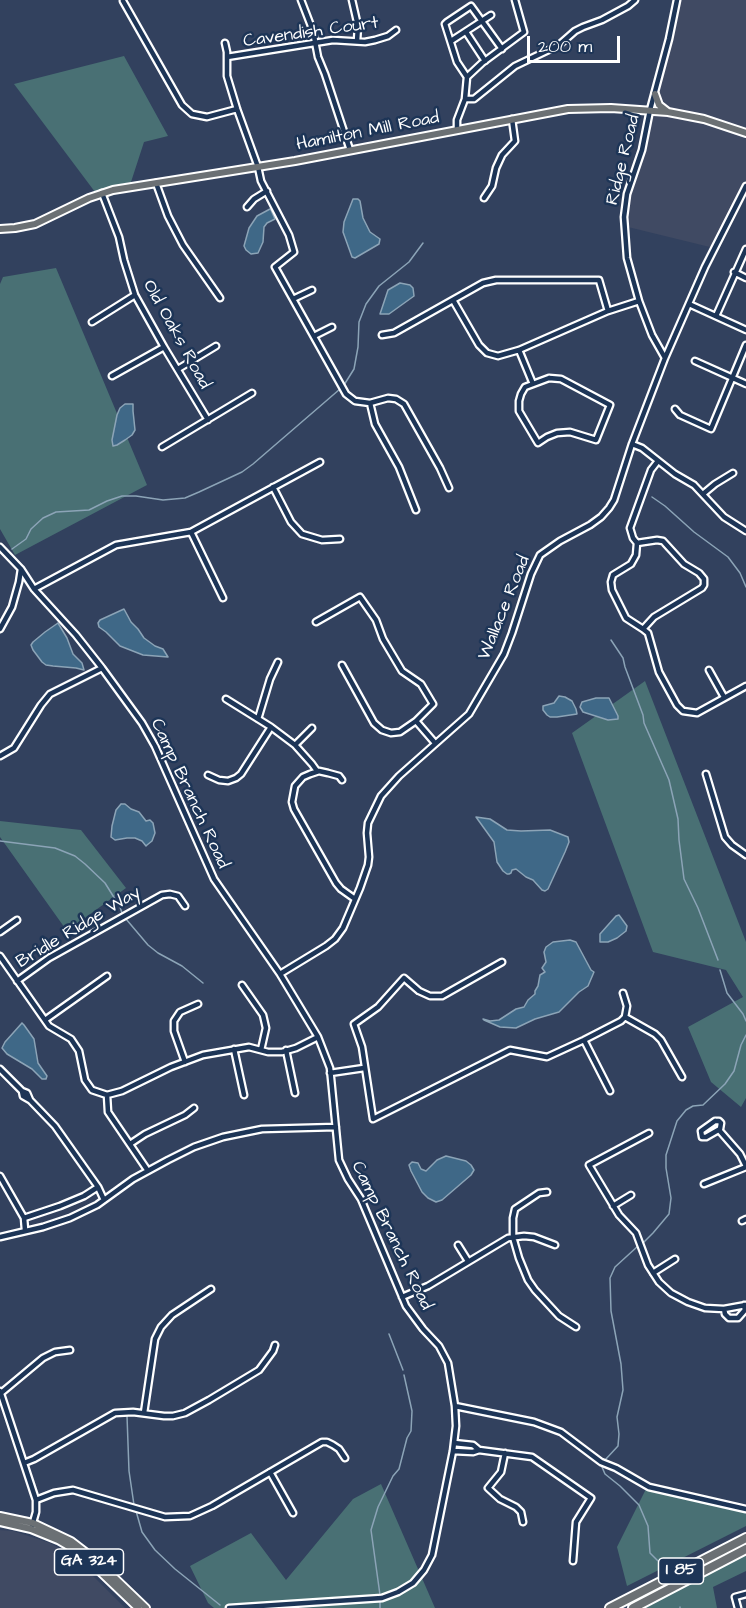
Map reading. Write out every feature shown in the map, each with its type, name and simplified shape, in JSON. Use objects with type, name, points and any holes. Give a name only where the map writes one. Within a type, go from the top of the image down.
[{"type":"highway","name":"I 85","points":[[610,1608],[746,1538]]},
{"type":"highway","name":"I 85","points":[[633,1608],[746,1550]]},
{"type":"main road","points":[[655,94],[659,105],[668,112]]},
{"type":"main road","name":"Hamilton Mill Road","points":[[0,229],[35,224],[102,193],[156,182],[307,159],[568,109],[612,108],[668,112],[704,118],[746,133]]},
{"type":"main road","name":"GA 324","points":[[0,1516],[57,1533],[81,1548],[146,1608]]},
{"type":"main road","name":"GA 324","points":[[0,1522],[32,1526],[58,1540],[82,1555],[138,1608]]},
{"type":"street","points":[[302,0],[313,31],[318,57],[350,150]]},
{"type":"street","points":[[352,0],[358,26],[357,41]]},
{"type":"street","points":[[457,129],[457,120],[465,99],[468,77],[474,69],[523,35],[515,0]]},
{"type":"street","points":[[465,99],[474,99],[515,66],[558,45],[575,31],[602,20],[635,0]]},
{"type":"street","name":"Ridge Road","points":[[665,358],[652,335],[639,301],[627,258],[624,217],[627,194],[642,150],[677,0]]},
{"type":"street","points":[[123,1],[176,95],[192,114],[207,117],[237,109]]},
{"type":"street","points":[[468,77],[457,62],[445,24],[471,6],[502,49]]},
{"type":"street","points":[[451,41],[491,15]]},
{"type":"street","name":"Cavendish Court","points":[[227,57],[333,40],[375,40],[388,36],[396,30]]},
{"type":"street","points":[[466,32],[485,61]]},
{"type":"street","points":[[225,43],[227,76],[237,109],[261,181],[289,235],[294,252],[275,267],[346,394],[355,401],[370,403],[388,398],[396,399],[404,404],[449,488]]},
{"type":"street","points":[[484,198],[494,180],[502,155],[515,141],[512,119]]},
{"type":"street","points":[[156,182],[168,216],[183,245],[220,298]]},
{"type":"street","name":"Wallace Road","points":[[280,974],[326,946],[343,928],[360,888],[369,859],[367,833],[371,815],[381,796],[393,782],[469,714],[504,654],[531,574],[540,555],[560,540],[602,517],[614,500],[632,444],[665,358],[705,267],[746,186]]},
{"type":"street","points":[[247,207],[254,199],[267,191]]},
{"type":"street","name":"Old Oaks Road","points":[[102,193],[119,237],[135,295],[207,420]]},
{"type":"street","points":[[716,316],[746,249]]},
{"type":"street","points":[[734,272],[746,278]]},
{"type":"street","points":[[382,335],[394,333],[483,283],[496,280],[599,280],[608,311]]},
{"type":"street","points":[[293,299],[312,290]]},
{"type":"street","points":[[92,322],[135,295]]},
{"type":"street","points":[[453,300],[478,345],[487,353],[498,356],[519,350],[608,311],[639,301]]},
{"type":"street","points":[[689,304],[746,330]]},
{"type":"street","points":[[314,336],[332,327]]},
{"type":"street","points":[[675,410],[680,415],[711,429],[746,345]]},
{"type":"street","points":[[178,369],[216,346]]},
{"type":"street","points":[[112,376],[164,347]]},
{"type":"street","points":[[519,350],[533,384]]},
{"type":"street","points":[[695,361],[746,384]]},
{"type":"street","points":[[549,378],[561,379],[610,405],[596,440],[570,432],[557,433],[537,443],[519,411],[521,394],[525,387],[533,384],[549,378]]},
{"type":"street","points":[[162,447],[252,393]]},
{"type":"street","points":[[370,403],[375,424],[399,467],[416,510]]},
{"type":"street","points":[[632,444],[642,448],[675,474],[694,485],[724,517],[745,528]]},
{"type":"street","points":[[658,461],[651,470],[632,519],[630,528],[637,543],[636,555],[631,564],[613,575],[612,590],[626,618],[648,633],[659,672],[682,711],[697,713],[746,686]]},
{"type":"street","points":[[34,589],[116,546],[191,532],[320,462]]},
{"type":"street","points":[[703,494],[732,474]]},
{"type":"street","points":[[273,487],[291,522],[302,534],[322,540],[340,539]]},
{"type":"street","points":[[191,532],[223,598]]},
{"type":"street","points":[[637,543],[663,541],[684,564],[704,579],[702,588],[654,617],[643,628]]},
{"type":"street","name":"Camp Branch Road","points":[[0,547],[75,634],[149,734],[214,879],[280,974],[318,1037],[324,1049],[330,1073],[339,1160],[361,1199],[402,1297],[413,1317],[439,1346],[448,1363],[455,1406],[454,1443],[432,1555],[424,1570],[413,1582],[398,1592],[382,1598],[229,1608]]},
{"type":"street","points":[[0,629],[12,607],[20,582],[21,569]]},
{"type":"street","points":[[316,622],[360,597],[376,620],[383,639],[402,671],[421,684],[433,704],[416,721],[400,732],[391,733],[382,730],[374,723],[342,665]]},
{"type":"street","points":[[258,719],[270,679],[278,662]]},
{"type":"street","points":[[0,756],[14,748],[50,694],[102,668]]},
{"type":"street","points":[[709,670],[724,697]]},
{"type":"street","points":[[226,699],[295,745],[317,771]]},
{"type":"street","points":[[416,721],[435,743]]},
{"type":"street","points":[[208,775],[228,781],[236,778],[271,727]]},
{"type":"street","points":[[295,745],[312,728]]},
{"type":"street","points":[[342,780],[339,776],[317,771],[303,777],[295,786],[292,802],[336,882],[341,889],[355,899]]},
{"type":"street","points":[[706,774],[725,837],[746,855]]},
{"type":"street","name":"Bridle Ridge Way","points":[[17,981],[49,957],[162,895],[178,896],[185,906]]},
{"type":"street","points":[[0,932],[17,920]]},
{"type":"street","points":[[0,956],[49,1026],[71,1039],[79,1051],[85,1080],[92,1090],[107,1095],[123,1091],[171,1066],[203,1056],[249,1047],[268,1052],[286,1050],[296,1048],[318,1037]]},
{"type":"street","points":[[502,962],[442,996],[430,996],[419,991],[404,978],[378,1007],[354,1024],[362,1047],[373,1119],[510,1050],[547,1057],[584,1040],[625,1017],[627,1006],[623,993]]},
{"type":"street","points":[[45,1020],[107,976]]},
{"type":"street","points":[[242,985],[263,1016],[266,1028],[261,1050]]},
{"type":"street","points":[[185,1062],[174,1031],[174,1020],[180,1012],[198,1004]]},
{"type":"street","points":[[625,1017],[655,1034],[661,1040],[682,1077]]},
{"type":"street","points":[[584,1040],[610,1091]]},
{"type":"street","points":[[234,1049],[244,1095]]},
{"type":"street","points":[[286,1050],[295,1093]]},
{"type":"street","points":[[330,1073],[364,1068]]},
{"type":"street","points":[[0,1069],[22,1091],[27,1093],[30,1100],[55,1126],[98,1187],[104,1200]]},
{"type":"street","points":[[107,1095],[108,1112],[148,1171]]},
{"type":"street","points":[[130,1144],[194,1108]]},
{"type":"street","points":[[715,1121],[721,1124],[719,1130],[706,1137],[701,1135],[701,1131],[715,1121]]},
{"type":"street","points":[[0,1237],[43,1227],[97,1206],[133,1179],[194,1147],[223,1137],[262,1129],[336,1127]]},
{"type":"street","points":[[704,1184],[746,1166],[740,1154],[719,1130]]},
{"type":"street","points":[[649,1133],[589,1165],[619,1215],[636,1233],[648,1265],[659,1282],[671,1293],[705,1308],[724,1309],[745,1305],[745,1310],[738,1318],[729,1318],[724,1309]]},
{"type":"street","points":[[0,1176],[24,1218],[25,1230]]},
{"type":"street","points":[[24,1218],[84,1196],[98,1187]]},
{"type":"street","points":[[547,1192],[539,1193],[515,1209],[513,1237],[528,1280],[559,1316],[576,1327]]},
{"type":"street","points":[[613,1206],[631,1195]]},
{"type":"street","points":[[402,1297],[428,1286],[508,1238],[534,1237],[555,1245]]},
{"type":"street","points":[[458,1245],[468,1261]]},
{"type":"street","points":[[653,1273],[675,1259]]},
{"type":"street","points":[[144,1413],[155,1339],[161,1327],[172,1315],[211,1289]]},
{"type":"street","points":[[24,1463],[116,1413],[173,1416],[184,1413],[259,1370],[273,1352],[275,1345]]},
{"type":"street","points":[[32,1526],[36,1512],[36,1500],[0,1392],[43,1358],[55,1352],[70,1350]]},
{"type":"street","points":[[455,1406],[534,1422],[561,1432],[601,1462],[649,1487],[746,1509]]},
{"type":"street","points":[[36,1500],[54,1493],[73,1490],[169,1517],[190,1516],[212,1506],[322,1442],[327,1442],[339,1449],[345,1458]]},
{"type":"street","points":[[454,1443],[466,1444],[479,1450]]},
{"type":"street","points":[[465,1452],[466,1444]]},
{"type":"street","points":[[453,1451],[479,1450],[532,1457],[591,1498],[576,1522],[573,1561]]},
{"type":"street","points":[[505,1453],[501,1472],[488,1488],[500,1499],[516,1507],[521,1512],[523,1522]]},
{"type":"street","points":[[270,1472],[293,1513]]},
{"type":"street","points":[[738,1608],[735,1597],[746,1594]]},
{"type":"shaded area","points":[[679,0],[746,0],[746,188],[714,248],[628,227],[630,193],[646,118]]},
{"type":"shaded area","points":[[353,199],[360,201],[363,218],[370,232],[380,239],[379,244],[355,258],[352,257],[343,232],[344,222]]},
{"type":"shaded area","points":[[270,209],[275,219],[264,227],[263,242],[258,253],[251,254],[244,246],[249,228],[257,216]]},
{"type":"shaded area","points":[[400,283],[410,285],[414,296],[389,314],[380,314],[388,290]]},
{"type":"shaded area","points":[[125,404],[133,404],[135,430],[132,435],[113,446],[117,415]]},
{"type":"shaded area","points":[[124,609],[144,638],[163,649],[168,657],[143,655],[120,646],[99,627],[100,620]]},
{"type":"shaded area","points":[[58,623],[73,654],[82,663],[84,670],[46,665],[33,650],[31,645],[33,642]]},
{"type":"shaded area","points":[[559,696],[572,701],[577,714],[557,717],[547,715],[543,706],[554,703]]},
{"type":"shaded area","points":[[596,698],[609,698],[618,719],[608,720],[583,712],[580,707],[582,702]]},
{"type":"shaded area","points":[[121,804],[139,812],[146,821],[150,820],[153,823],[155,833],[152,841],[146,846],[135,838],[115,840],[111,837],[116,810]]},
{"type":"shaded area","points":[[476,817],[490,819],[507,830],[550,830],[568,837],[569,842],[548,889],[542,890],[533,880],[516,869],[509,874],[503,871],[497,862],[494,842]]},
{"type":"shaded area","points":[[619,915],[627,926],[626,931],[608,942],[600,942],[600,934]]},
{"type":"shaded area","points":[[570,940],[576,942],[594,972],[588,986],[559,1012],[535,1019],[516,1028],[500,1027],[483,1019],[499,1020],[516,1009],[524,1007],[535,994],[540,975],[545,972],[542,968],[546,962],[544,952],[546,947],[553,942]]},
{"type":"shaded area","points":[[22,1023],[34,1039],[38,1063],[47,1076],[46,1079],[42,1079],[2,1048]]},
{"type":"shaded area","points":[[446,1156],[466,1161],[474,1170],[442,1200],[436,1202],[422,1192],[409,1165],[412,1162],[418,1163],[421,1169],[426,1171],[437,1160]]},
{"type":"shaded area","points":[[0,1530],[13,1531],[50,1543],[73,1556],[125,1608],[0,1608]]},
{"type":"green space","points":[[124,56],[168,136],[144,142],[131,182],[95,192],[14,84]]},
{"type":"green space","points":[[56,268],[147,485],[15,555],[0,529],[0,284],[3,277]]},
{"type":"green space","points":[[645,681],[746,942],[746,1098],[741,1107],[711,1082],[688,1027],[743,997],[726,970],[653,952],[572,733]]},
{"type":"green space","points":[[0,821],[81,830],[126,888],[67,931],[0,837]]},
{"type":"green space","points":[[381,1484],[435,1608],[214,1608],[208,1603],[190,1566],[251,1533],[286,1580],[353,1499]]},
{"type":"green space","points":[[647,1487],[746,1506],[746,1526],[627,1586],[617,1547]]},
{"type":"green space","points":[[746,1553],[746,1571],[713,1587],[717,1608],[639,1608]]},
{"type":"waterway","points":[[344,385],[354,369],[359,322],[366,304],[379,286],[409,262],[423,243]]},
{"type":"waterway","points":[[12,549],[26,539],[31,529],[43,518],[56,512],[89,510],[122,496],[163,500],[185,498],[242,472],[340,389]]},
{"type":"waterway","points":[[652,497],[728,557],[740,573],[746,587]]},
{"type":"waterway","points":[[611,640],[623,658],[644,723],[669,780],[678,819],[684,879],[718,960]]},
{"type":"waterway","points":[[0,841],[55,848],[75,856],[105,883],[122,913]]},
{"type":"waterway","points":[[126,919],[148,945],[182,966],[203,983]]},
{"type":"waterway","points":[[720,970],[727,993],[746,1021]]},
{"type":"waterway","points":[[643,1243],[669,1214],[671,1198],[666,1155],[677,1121],[686,1110],[693,1106],[703,1105],[725,1084],[734,1071],[746,1035]]},
{"type":"waterway","points":[[605,1460],[618,1446],[617,1417],[623,1390],[621,1364],[611,1311],[610,1278],[615,1267],[638,1246]]},
{"type":"waterway","points":[[389,1334],[403,1370]]},
{"type":"waterway","points":[[380,1595],[371,1530],[378,1507],[393,1476],[399,1469],[411,1431],[412,1411],[404,1375]]},
{"type":"waterway","points":[[127,1416],[129,1471],[134,1505]]},
{"type":"waterway","points":[[602,1467],[605,1474],[639,1505],[648,1526],[650,1553],[666,1569]]},
{"type":"waterway","points":[[136,1511],[142,1532],[155,1550],[220,1605]]},
{"type":"waterway","points":[[380,1601],[380,1608]]}]
